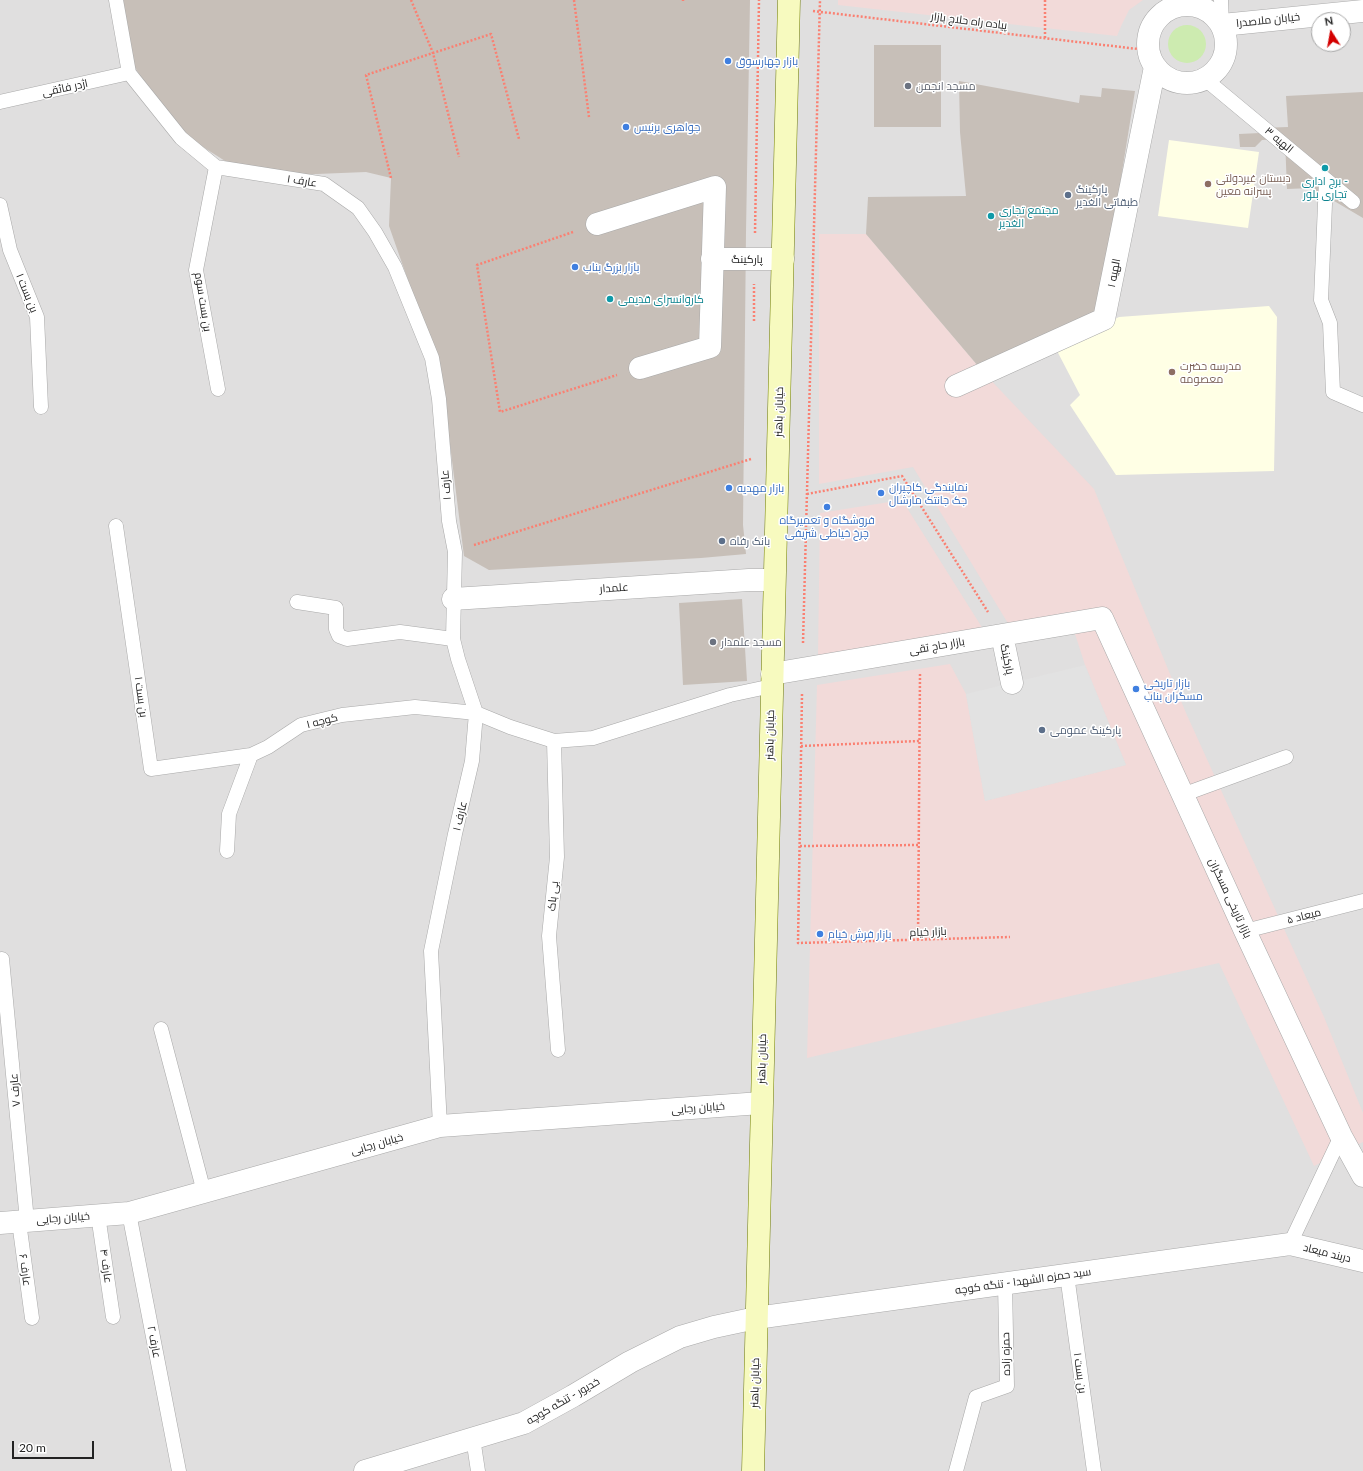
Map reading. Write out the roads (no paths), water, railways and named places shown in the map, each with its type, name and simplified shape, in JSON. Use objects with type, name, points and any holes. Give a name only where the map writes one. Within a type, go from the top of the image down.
[{"type":"main road","name":"خیابان باهنر","points":[[753,1471],[789,4]]},
{"type":"street","points":[[1175,3],[1202,7],[1213,14],[1222,25],[1226,37],[1226,49],[1222,61],[1215,71],[1205,78],[1195,82],[1178,82],[1163,75],[1152,59],[1148,39],[1150,28],[1156,19],[1175,3]]},
{"type":"street","name":"خیابان ملاصدرا","points":[[1222,25],[1363,11]]},
{"type":"street","name":"الهیه ۱","points":[[956,386],[1104,319],[1152,59]]},
{"type":"street","points":[[597,224],[715,187],[710,347],[640,368]]},
{"type":"street","name":"پارکینگ","points":[[712,258],[783,259]]},
{"type":"street","name":"علمدار","points":[[453,599],[749,580],[774,580]]},
{"type":"street","name":"بازار حاج تقی","points":[[772,680],[802,669],[1102,618]]},
{"type":"street","name":"بازار تاریخی مسگران","points":[[1102,618],[1245,931],[1341,1136],[1363,1176]]},
{"type":"street","name":"پارکینگ","points":[[1002,635],[1012,683]]},
{"type":"street","name":"خیابان رجایی","points":[[15,1222],[129,1213],[440,1126],[761,1103]]},
{"type":"street","name":"سید حمزه الشهدا - تنگه کوچه","points":[[756,1318],[1290,1244]]},
{"type":"street","name":"دربند میعاد","points":[[1290,1244],[1363,1262]]},
{"type":"street","name":"خدیور - تنگه کوچه","points":[[370,1470],[524,1423],[630,1362],[680,1337],[714,1327],[756,1318]]},
{"type":"lane","name":"عارف ۱","points":[[116,0],[129,74],[180,138],[216,167],[324,184],[358,208],[375,232],[395,267],[432,358],[439,399],[449,521],[455,552],[453,599],[454,639],[458,659],[476,713],[472,760],[431,951],[440,1126]]},
{"type":"lane","points":[[1221,0],[1222,25]]},
{"type":"lane","name":"اژدر فائقی","points":[[0,102],[129,74]]},
{"type":"lane","name":"الهیه ۳","points":[[1205,78],[1353,202]]},
{"type":"lane","name":"بن بست سوم","points":[[216,167],[196,270],[218,389]]},
{"type":"lane","points":[[1326,180],[1321,300],[1330,323],[1333,392],[1363,406]]},
{"type":"lane","name":"بن بست ۱","points":[[0,205],[5,251],[37,317],[41,407]]},
{"type":"lane","name":"بن بست ۱","points":[[116,526],[151,769],[251,756]]},
{"type":"lane","points":[[297,602],[336,608],[336,629],[339,636],[347,639],[400,632],[454,639]]},
{"type":"lane","points":[[476,713],[510,727],[554,741],[593,738],[730,695],[772,680]]},
{"type":"lane","name":"کوچه ۱","points":[[251,756],[268,747],[301,725],[342,716],[415,707],[476,713]]},
{"type":"lane","name":"بی باک","points":[[554,741],[557,857],[548,936],[558,1050]]},
{"type":"lane","points":[[227,851],[229,814],[251,756]]},
{"type":"lane","points":[[1182,795],[1286,757]]},
{"type":"lane","name":"میعاد ۵","points":[[1245,931],[1363,901]]},
{"type":"lane","name":"عارف ۷","points":[[2,959],[15,1222]]},
{"type":"lane","points":[[161,1029],[204,1192]]},
{"type":"lane","points":[[1290,1244],[1341,1136]]},
{"type":"lane","name":"عارف ۲","points":[[129,1213],[179,1471]]},
{"type":"lane","name":"عارف ۴","points":[[98,1215],[113,1317]]},
{"type":"lane","name":"عارف ۶","points":[[15,1222],[32,1318]]},
{"type":"lane","name":"بن بست ۱","points":[[1067,1275],[1094,1471]]},
{"type":"lane","name":"حمزه زاده","points":[[956,1471],[976,1397],[1006,1386],[1005,1283]]},
{"type":"lane","points":[[473,1438],[478,1471]]},
{"type":"place","name":"بازار چهارسوق","points":[[728,61]]},
{"type":"place","name":"مسجد انجمن","points":[[908,86]]},
{"type":"place","name":"جواهری برنیس","points":[[626,127]]},
{"type":"place","name":"برج اداری - تجاری بلور","points":[[1325,168]]},
{"type":"place","name":"دبستان غیردولتی پسرانه معین","points":[[1208,184]]},
{"type":"place","name":"پارکینگ طبقاتی الغدیر","points":[[1068,195]]},
{"type":"place","name":"مجتمع تجاری الغدیر","points":[[991,216]]},
{"type":"place","name":"بازار بزرگ بناب","points":[[575,267]]},
{"type":"place","name":"کاروانسرای قدیمی","points":[[610,299]]},
{"type":"place","name":"مدرسه حضرت معصومه","points":[[1172,372]]},
{"type":"place","name":"بازار مهدیه","points":[[729,488]]},
{"type":"place","name":"نمایندگی کاچیران جک جانتک مارشال","points":[[881,493]]},
{"type":"place","name":"فروشگاه و تعمیرگاه چرخ خیاطی شریفی","points":[[827,507]]},
{"type":"place","name":"بانک رفاه","points":[[722,541]]},
{"type":"place","name":"مسجد علمدار","points":[[713,642]]},
{"type":"place","name":"بازار تاریخی مسگران بناب","points":[[1136,689]]},
{"type":"place","name":"پارکینگ عمومی","points":[[1042,730]]},
{"type":"place","name":"بازار فرش خیام","points":[[820,934]]}]
